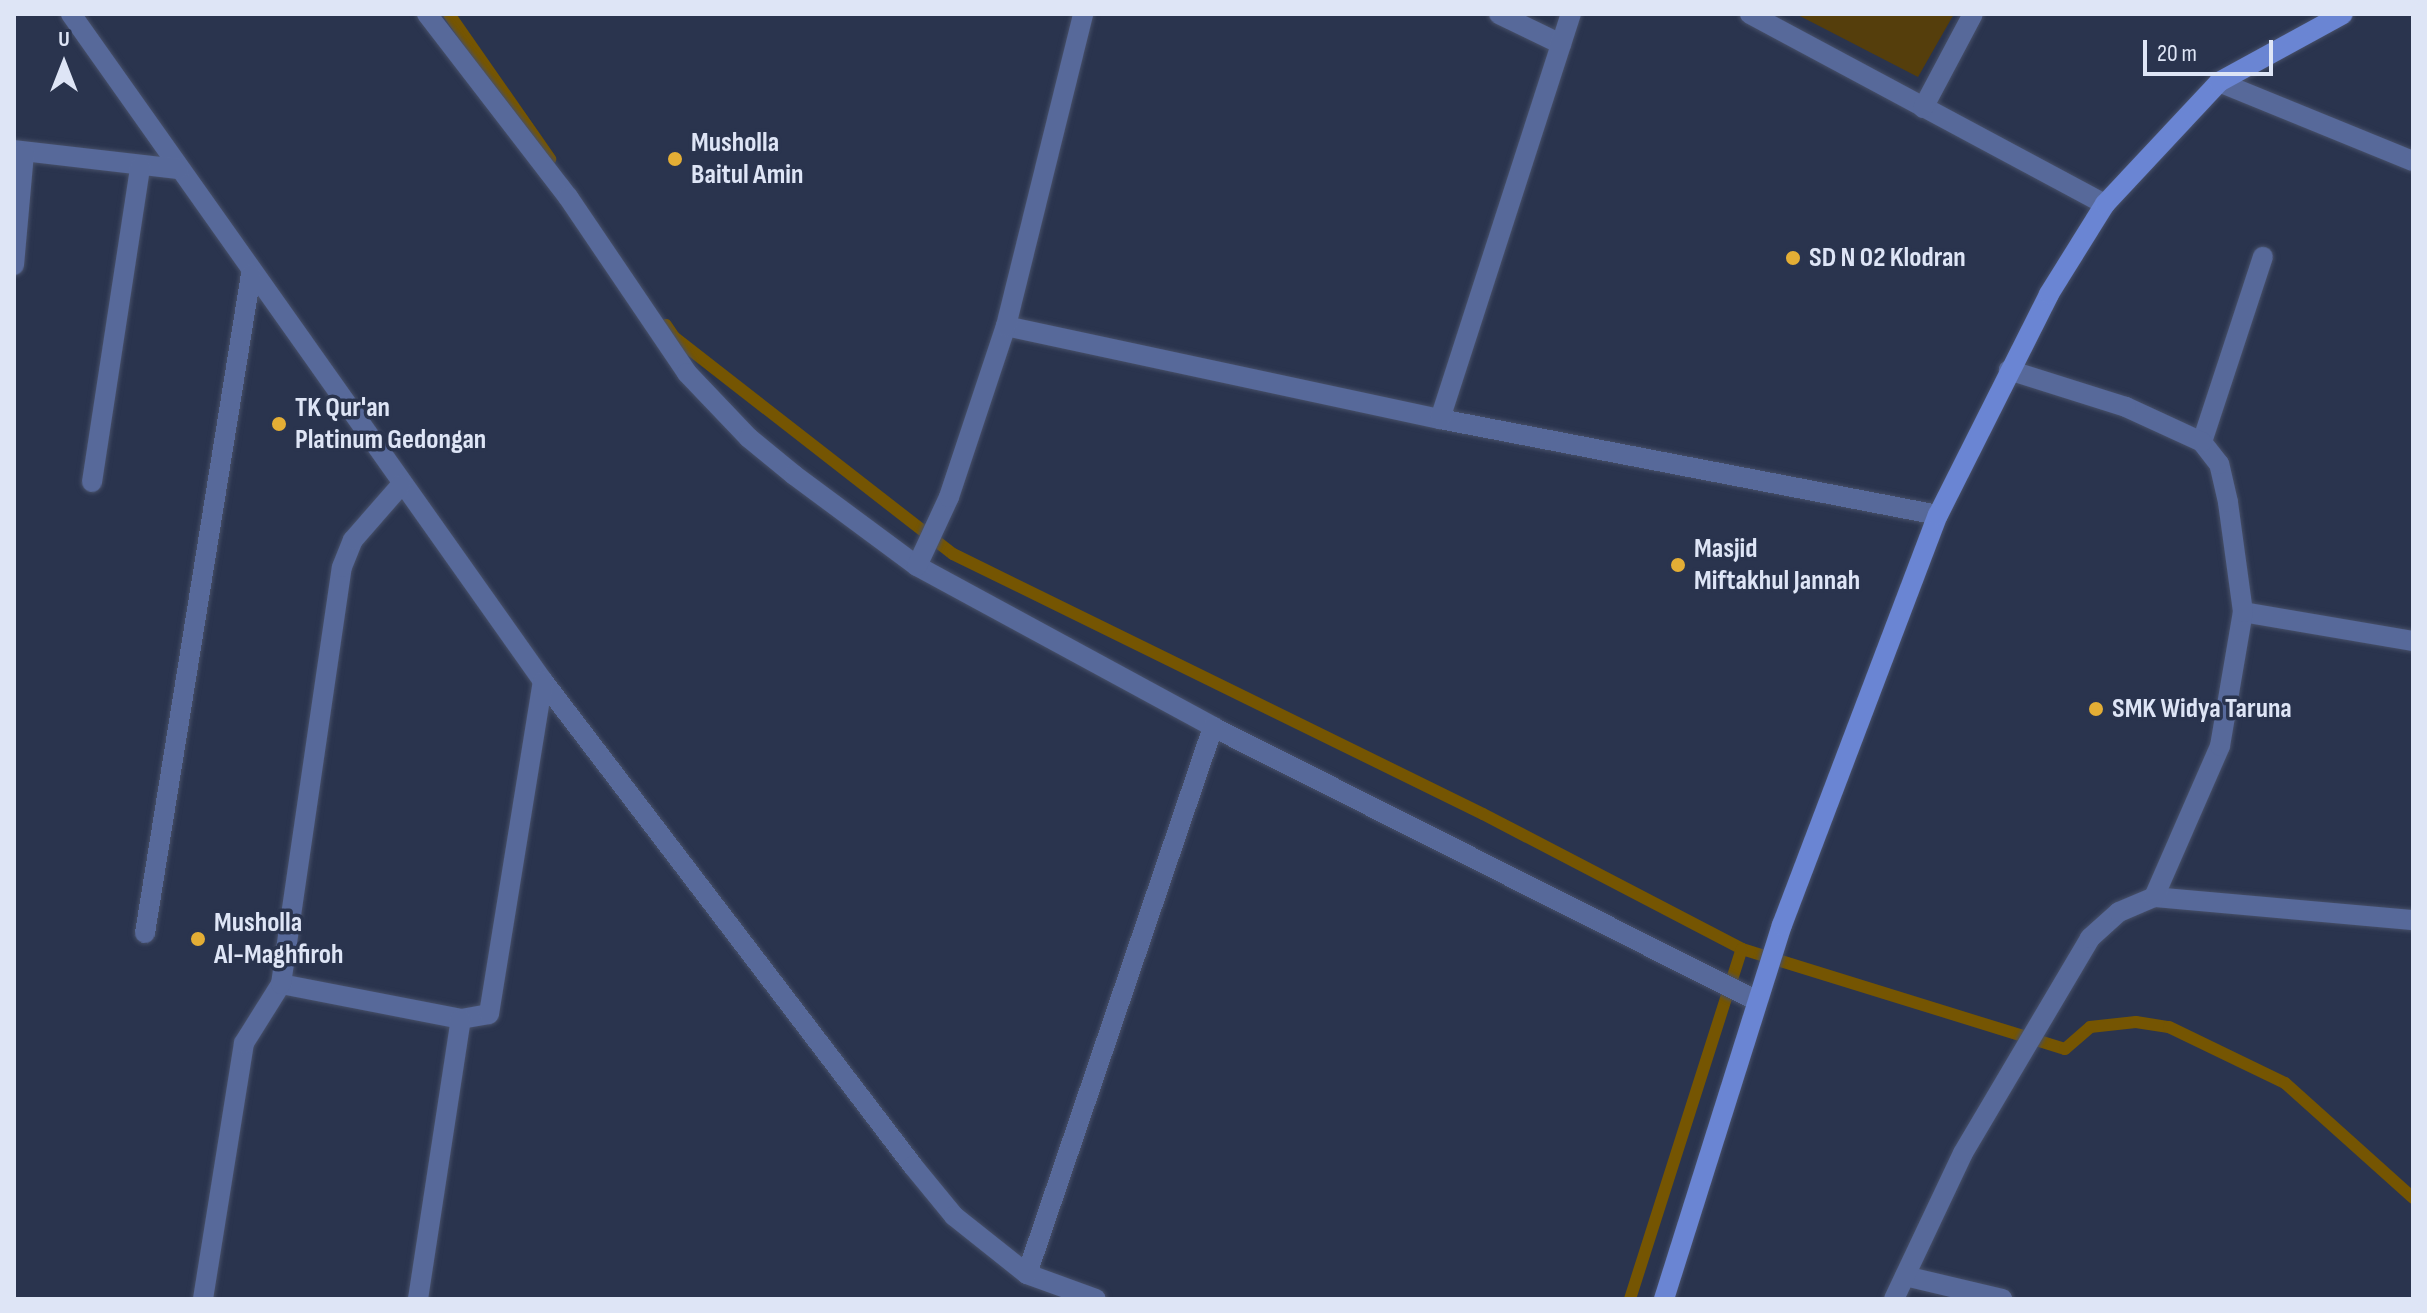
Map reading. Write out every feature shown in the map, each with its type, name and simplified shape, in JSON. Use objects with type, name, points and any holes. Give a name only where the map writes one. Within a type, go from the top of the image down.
[{"type":"main road","points":[[1664,1299],[1752,994],[1782,925],[1938,515],[2009,370],[2105,204],[2219,82],[2335,15]]},
{"type":"street","points":[[71,14],[251,274],[543,681],[954,1216],[1027,1274],[1096,1299]]},
{"type":"street","points":[[427,14],[568,197],[687,373],[749,438],[921,558],[1213,727],[1714,984],[1752,994]]},
{"type":"street","points":[[921,558],[949,497],[1006,326],[1083,14]]},
{"type":"street","points":[[1499,14],[1561,44]]},
{"type":"street","points":[[1440,419],[1571,14]]},
{"type":"street","points":[[1750,14],[2105,204]]},
{"type":"street","points":[[1923,108],[1973,14]]},
{"type":"street","points":[[2219,82],[2413,161]]},
{"type":"street","points":[[14,265],[19,151],[179,169]]},
{"type":"street","points":[[92,482],[140,167]]},
{"type":"street","points":[[2202,442],[2263,257]]},
{"type":"street","points":[[145,933],[251,274]]},
{"type":"street","points":[[1006,326],[1440,419],[1938,515]]},
{"type":"street","points":[[2009,370],[2126,407],[2202,442],[2219,464],[2243,612],[2220,746],[2154,897]]},
{"type":"street","points":[[203,1299],[248,1032],[281,984],[342,567],[353,540],[401,485]]},
{"type":"street","points":[[2243,612],[2413,641]]},
{"type":"street","points":[[281,984],[460,1030],[477,1020],[494,1003],[543,681]]},
{"type":"street","points":[[1027,1274],[1213,727]]},
{"type":"street","points":[[1894,1299],[1963,1153],[2041,1015],[2105,922],[2154,897],[2413,920]]},
{"type":"street","points":[[418,1299],[460,1030]]},
{"type":"street","points":[[1905,1276],[2002,1299]]},
{"type":"shaded area","points":[[1796,14],[1954,14],[1918,77]]},
{"type":"waterway","points":[[449,14],[550,159]]},
{"type":"waterway","points":[[666,325],[674,337],[953,554],[1483,814],[1742,949],[2065,1049],[2090,1027],[2136,1022],[2169,1027],[2285,1083],[2413,1198]]},
{"type":"waterway","points":[[1630,1299],[1742,949]]},
{"type":"place","name":"Musholla Baitul Amin","points":[[675,159]]},
{"type":"place","name":"SD N 02 Klodran","points":[[1793,258]]},
{"type":"place","name":"TK Qur'an Platinum Gedongan","points":[[279,424]]},
{"type":"place","name":"Masjid Miftakhul Jannah","points":[[1678,565]]},
{"type":"place","name":"SMK Widya Taruna","points":[[2096,709]]},
{"type":"place","name":"Musholla Al-Maghfiroh","points":[[198,939]]}]
